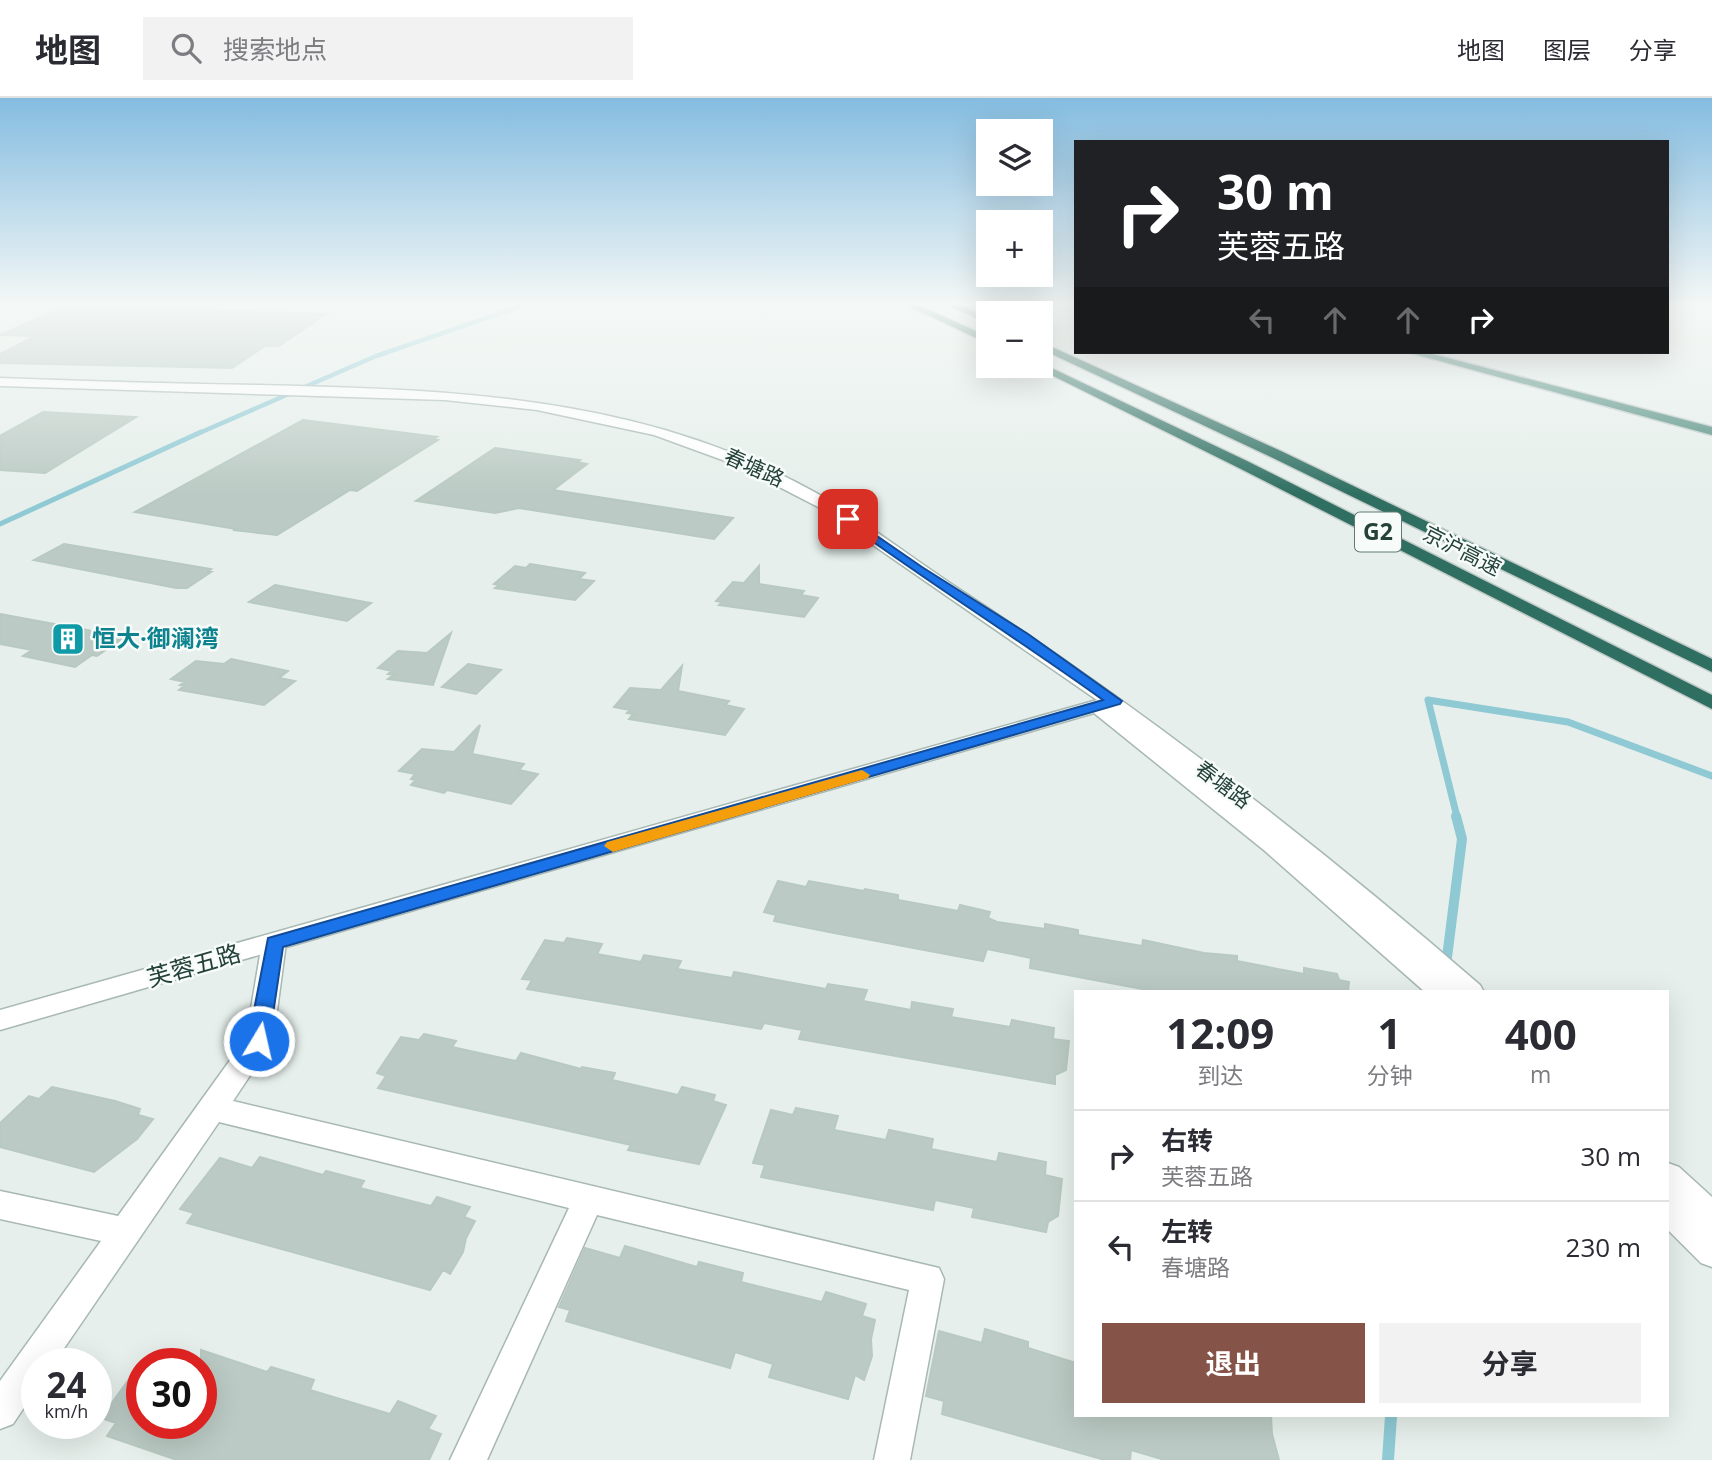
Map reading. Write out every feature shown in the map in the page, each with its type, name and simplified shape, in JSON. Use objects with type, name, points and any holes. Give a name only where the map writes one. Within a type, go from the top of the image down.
[{"type":"highway","name":"京沪高速","points":[[1090,368],[1290,460],[1712,666]]},
{"type":"highway","points":[[1472,368],[1712,431]]},
{"type":"highway","points":[[1511,368],[1712,419]]},
{"type":"highway","name":"京沪高速","points":[[1053,372],[1280,482],[1712,703]]},
{"type":"street","name":"春塘路","points":[[0,383],[317,391],[519,407],[626,427],[723,458],[765,476],[803,498],[1106,704],[1246,823],[1468,990]]},
{"type":"street","name":"芙蓉五路","points":[[0,1020],[1106,704]]},
{"type":"street","name":"春塘路","points":[[1399,940],[1439,990]]},
{"type":"street","points":[[0,1411],[259,1041],[274,943]]},
{"type":"street","points":[[212,1108],[928,1279],[892,1460]]},
{"type":"street","points":[[1669,1177],[1712,1217]]},
{"type":"street","points":[[468,1460],[589,1199]]},
{"type":"street","points":[[0,1205],[127,1232]]},
{"type":"street","points":[[1669,1211],[1712,1252]]},
{"type":"building","points":[[43,412],[136,417],[45,473],[0,470],[0,436]]},
{"type":"building","points":[[303,420],[437,437],[434,439],[438,440],[357,491],[350,490],[277,535],[135,512]]},
{"type":"building","points":[[495,448],[580,460],[577,462],[587,464],[553,490],[733,518],[714,539],[519,508],[495,513],[416,501]]},
{"type":"building","points":[[64,544],[211,569],[207,572],[211,572],[187,588],[176,588],[34,560]]},
{"type":"building","points":[[530,564],[585,573],[579,579],[594,581],[575,600],[495,588],[499,585],[494,584],[515,566],[526,568]]},
{"type":"building","points":[[759,566],[759,584],[804,591],[801,595],[818,598],[804,617],[719,605],[722,602],[716,601],[733,582],[744,583]]},
{"type":"building","points":[[275,585],[371,603],[347,621],[249,602]]},
{"type":"building","name":"恒大·御澜湾","points":[[0,614],[125,637],[75,667],[23,656],[32,650],[0,644]]},
{"type":"building","points":[[451,633],[433,685],[388,679],[393,675],[388,674],[392,671],[378,668],[398,651],[427,653]]},
{"type":"building","points":[[231,659],[288,671],[279,678],[295,681],[264,705],[179,690],[184,686],[180,685],[185,682],[171,679],[196,661],[224,664]]},
{"type":"building","points":[[468,664],[501,670],[476,694],[442,687]]},
{"type":"building","points":[[682,666],[678,691],[729,701],[725,705],[744,709],[725,735],[629,719],[633,714],[627,713],[630,710],[614,707],[630,688],[661,690]]},
{"type":"building","points":[[480,725],[472,754],[524,764],[519,770],[538,774],[511,804],[411,785],[416,780],[411,779],[415,774],[399,771],[422,749],[454,752]]},
{"type":"building","points":[[778,881],[806,887],[809,881],[898,895],[898,900],[958,911],[960,905],[990,912],[988,918],[997,922],[1045,929],[1045,924],[1078,930],[1078,935],[1142,946],[1143,940],[1204,953],[1237,956],[1237,961],[1304,974],[1304,968],[1337,974],[1339,980],[1349,982],[1348,990],[1147,990],[1030,968],[1031,958],[987,949],[983,961],[774,921],[776,915],[764,912]]},
{"type":"building","points":[[567,938],[602,944],[597,954],[641,962],[644,955],[681,961],[677,969],[732,978],[734,972],[826,989],[828,984],[867,990],[863,1001],[911,1010],[912,1002],[953,1009],[951,1017],[1010,1027],[1012,1020],[1054,1028],[1053,1039],[1069,1041],[1066,1070],[1055,1075],[1055,1084],[799,1039],[802,1030],[764,1023],[761,1029],[527,989],[532,980],[522,979],[545,940],[564,943]]},
{"type":"building","points":[[424,1034],[456,1041],[452,1047],[516,1061],[521,1053],[581,1069],[582,1067],[615,1073],[612,1080],[678,1095],[682,1087],[715,1095],[713,1101],[726,1105],[699,1164],[628,1150],[631,1145],[378,1088],[386,1076],[377,1073],[401,1037],[419,1040]]},
{"type":"building","points":[[52,1087],[115,1101],[140,1109],[138,1115],[153,1119],[137,1139],[94,1172],[0,1147],[0,1123],[29,1096],[39,1099]]},
{"type":"building","points":[[796,1108],[838,1116],[834,1130],[886,1140],[889,1130],[933,1139],[931,1149],[997,1162],[999,1153],[1046,1162],[1045,1175],[1062,1179],[1058,1216],[1048,1222],[1046,1232],[972,1217],[974,1208],[935,1200],[933,1210],[761,1177],[765,1165],[753,1163],[771,1110],[793,1115]]},
{"type":"building","points":[[260,1157],[323,1175],[326,1171],[364,1181],[360,1188],[431,1206],[437,1197],[470,1207],[464,1217],[475,1221],[466,1238],[463,1252],[450,1274],[443,1270],[430,1290],[187,1223],[194,1213],[180,1209],[220,1158],[252,1168]]},
{"type":"building","points":[[625,1246],[697,1267],[699,1262],[743,1273],[741,1282],[822,1302],[826,1292],[866,1304],[862,1316],[875,1320],[871,1339],[872,1356],[864,1380],[855,1375],[848,1399],[769,1377],[773,1364],[735,1352],[730,1368],[566,1321],[570,1310],[559,1307],[585,1248],[620,1258]]},
{"type":"building","points":[[985,1329],[1028,1342],[1028,1348],[1074,1362],[1074,1417],[1271,1417],[1272,1434],[1279,1460],[1165,1460],[1131,1450],[1130,1460],[1105,1460],[942,1414],[944,1401],[926,1396],[939,1331],[982,1343]]},
{"type":"building","points":[[217,1355],[267,1372],[271,1367],[314,1380],[310,1390],[390,1414],[398,1401],[436,1416],[428,1429],[441,1434],[429,1460],[177,1460],[112,1438],[112,1429],[116,1423],[112,1422],[112,1403],[126,1383],[126,1439],[217,1439]]},
{"type":"waterway","points":[[197,434],[349,368]]},
{"type":"waterway","points":[[0,524],[201,432]]},
{"type":"waterway","points":[[1457,817],[1428,700],[1568,722],[1712,776]]},
{"type":"waterway","points":[[1446,965],[1462,839],[1456,816]]},
{"type":"waterway","points":[[1388,1460],[1391,1417]]},
{"type":"slow traffic","points":[[613,846],[862,775]]},
{"type":"place","name":"恒大·御澜湾","points":[[68,639]]},
{"type":"route","points":[[259,1041],[274,943],[1115,701],[848,519]]}]
